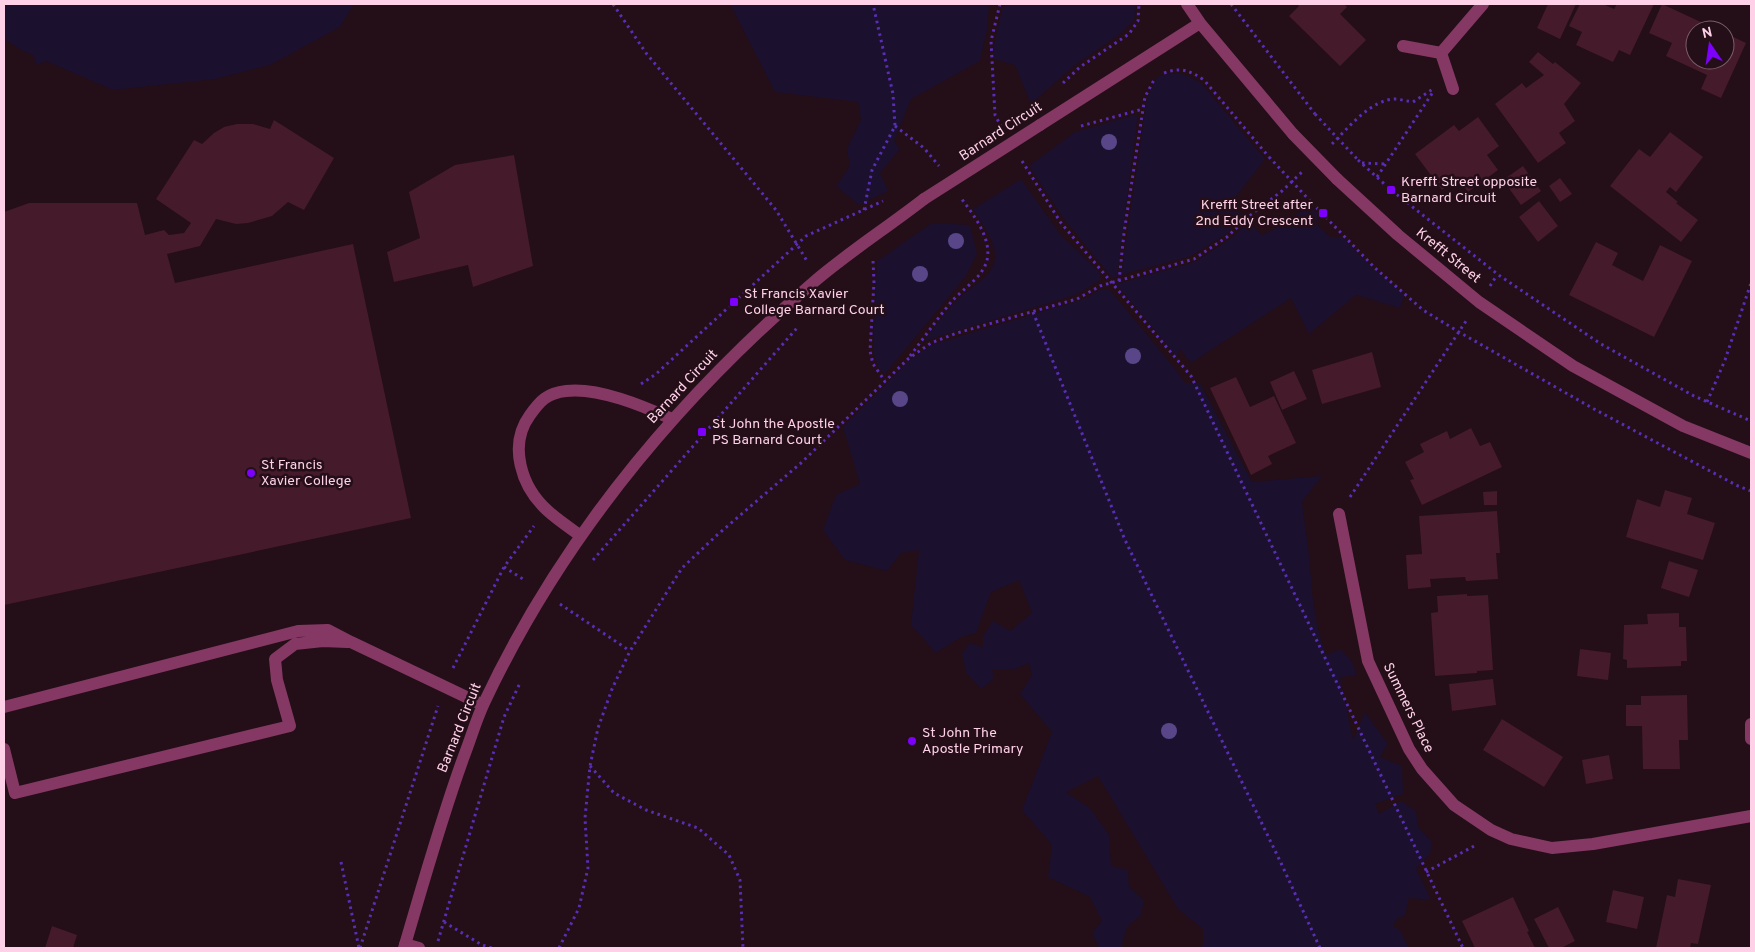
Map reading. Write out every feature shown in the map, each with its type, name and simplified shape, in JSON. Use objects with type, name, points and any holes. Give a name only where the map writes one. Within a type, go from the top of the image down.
[{"type":"street","name":"Krefft Street","points":[[1187,4],[1200,23],[1293,134],[1398,235],[1479,302],[1573,366],[1683,426],[1751,453]]},
{"type":"street","points":[[1441,53],[1484,4]]},
{"type":"street","name":"Barnard Circuit","points":[[404,946],[449,797],[483,705],[543,593],[607,498],[672,419],[740,348],[817,279],[924,199],[1200,23]]},
{"type":"street","points":[[1403,46],[1441,53]]},
{"type":"street","points":[[1441,53],[1453,89]]},
{"type":"street","points":[[581,536],[546,510],[529,487],[520,466],[518,444],[523,424],[542,398],[565,390],[588,391],[640,405],[672,419]]},
{"type":"street","name":"Summers Place","points":[[1339,514],[1368,660],[1409,749],[1422,769],[1454,805],[1497,833],[1510,839],[1552,848],[1592,844],[1751,816]]},
{"type":"street","points":[[4,707],[298,631],[328,630],[483,705]]},
{"type":"street","points":[[4,749],[15,793],[290,726],[277,680],[276,659],[294,644],[323,641],[351,642]]},
{"type":"street","points":[[1751,724],[1751,739]]},
{"type":"street","points":[[404,946],[419,948]]},
{"type":"path","points":[[613,4],[646,53],[776,210],[817,279]]},
{"type":"path","points":[[864,210],[872,170],[895,126],[894,94],[873,4]]},
{"type":"path","points":[[1000,8],[1002,4]]},
{"type":"path","points":[[1060,87],[1080,67],[1129,34],[1138,21],[1140,4]]},
{"type":"path","points":[[1231,4],[1315,114],[1360,161],[1377,177],[1497,274],[1601,344],[1694,396],[1751,420]]},
{"type":"path","points":[[1120,280],[1124,233],[1145,97],[1156,75],[1177,69],[1194,74],[1204,80],[1269,157],[1375,268],[1424,310],[1594,409],[1738,486],[1751,491]]},
{"type":"path","points":[[1332,144],[1364,113],[1380,102],[1395,99],[1412,102],[1436,87],[1377,177]]},
{"type":"path","points":[[1074,128],[1143,109]]},
{"type":"path","points":[[895,126],[924,148],[942,169]]},
{"type":"path","points":[[1360,161],[1386,164]]},
{"type":"path","points":[[908,358],[931,343],[1077,299],[1100,286],[1113,284],[1120,280],[1194,259],[1226,237],[1248,217],[1282,192],[1303,171]]},
{"type":"path","points":[[559,948],[579,908],[588,868],[585,818],[590,766],[598,728],[612,689],[630,651],[682,568],[801,463],[885,381],[908,358],[953,300],[982,271],[988,259],[988,247],[984,235],[956,190]]},
{"type":"path","points":[[637,386],[656,374],[806,236],[890,198]]},
{"type":"path","points":[[866,267],[873,261],[874,282],[870,351],[873,364],[885,381]]},
{"type":"path","points":[[1339,514],[1497,274]]},
{"type":"path","points":[[1707,402],[1725,360],[1751,283]]},
{"type":"path","points":[[1113,284],[1191,376],[1463,948]]},
{"type":"path","points":[[1033,312],[1125,540],[1320,948]]},
{"type":"path","points":[[587,567],[610,538],[803,321]]},
{"type":"path","points":[[360,948],[444,686],[504,567],[546,510]]},
{"type":"path","points":[[504,567],[543,593]]},
{"type":"path","points":[[564,596],[558,603],[630,651]]},
{"type":"path","points":[[436,948],[504,717],[521,682]]},
{"type":"path","points":[[590,766],[614,794],[646,810],[698,828],[729,855],[740,880],[743,948]]},
{"type":"path","points":[[1426,872],[1497,833]]},
{"type":"path","points":[[341,862],[360,948]]},
{"type":"path","points":[[444,922],[482,945],[492,948]]},
{"type":"shaded area","points":[[4,4],[354,4],[340,27],[270,65],[215,79],[113,90],[46,61],[37,65],[33,55],[4,39]]},
{"type":"shaded area","points":[[730,4],[989,4],[987,29],[980,61],[911,99],[894,141],[900,149],[880,173],[888,191],[859,205],[836,186],[850,166],[847,149],[861,119],[858,102],[775,92]]},
{"type":"shaded area","points":[[1005,4],[1136,4],[1134,21],[1120,34],[1075,65],[1031,104],[1015,65],[993,59],[994,45],[1002,9]]},
{"type":"shaded area","points":[[1178,73],[1201,83],[1265,159],[1231,203],[1244,217],[1226,234],[1191,256],[1121,275],[1147,98],[1157,77]]},
{"type":"shaded area","points":[[1138,114],[1117,277],[1112,278],[1064,219],[1029,166],[1075,132]]},
{"type":"shaded area","points":[[1021,179],[1060,234],[1099,272],[1101,280],[1075,295],[924,341],[951,306],[978,283],[994,264],[995,256],[991,239],[973,209]]},
{"type":"shaded area","points":[[1309,206],[1321,216],[1315,223],[1330,237],[1343,237],[1360,256],[1404,295],[1400,308],[1356,295],[1309,334],[1291,298],[1191,363],[1179,348],[1178,358],[1116,284],[1195,262],[1230,239],[1249,222],[1262,235]]},
{"type":"shaded area","points":[[932,223],[970,225],[977,254],[966,276],[885,374],[878,367],[873,351],[877,261]]},
{"type":"shaded area","points":[[1099,290],[1110,290],[1185,383],[1200,383],[1252,482],[1322,476],[1302,502],[1314,606],[1322,643],[1327,655],[1340,649],[1351,660],[1357,675],[1340,677],[1353,740],[1365,712],[1388,744],[1380,757],[1402,766],[1403,794],[1375,804],[1379,814],[1401,801],[1416,811],[1418,827],[1432,842],[1430,855],[1416,868],[1431,900],[1409,898],[1405,915],[1396,920],[1393,926],[1400,930],[1409,948],[1200,948],[1203,945],[1203,929],[1178,909],[1098,776],[1066,792],[1091,809],[1109,835],[1111,866],[1128,870],[1129,887],[1144,900],[1141,915],[1127,927],[1121,948],[1099,948],[1092,933],[1102,921],[1090,897],[1048,877],[1052,845],[1022,810],[1052,732],[1020,694],[1032,675],[1029,663],[1015,669],[992,669],[994,679],[981,689],[966,673],[962,654],[969,643],[983,647],[983,636],[993,621],[1010,631],[1032,613],[1019,580],[991,592],[976,633],[961,637],[936,653],[911,625],[919,550],[901,553],[887,571],[845,560],[823,530],[836,495],[860,484],[843,427],[908,361],[931,345],[1087,298]]},
{"type":"building","points":[[1296,4],[1346,4],[1347,7],[1340,14],[1366,40],[1340,66],[1289,16],[1299,6]]},
{"type":"building","points":[[1548,4],[1576,4],[1560,39],[1537,28]]},
{"type":"building","points":[[1580,4],[1603,4],[1614,9],[1617,4],[1654,4],[1630,55],[1619,50],[1613,62],[1576,45],[1582,32],[1569,26]]},
{"type":"building","points":[[1662,4],[1696,20],[1685,20],[1685,65],[1666,56],[1672,43],[1649,33]]},
{"type":"building","points":[[1735,38],[1746,43],[1735,67]]},
{"type":"building","points":[[1538,52],[1553,64],[1555,62],[1581,83],[1564,104],[1575,121],[1559,133],[1566,143],[1538,163],[1495,104],[1522,83],[1526,88],[1544,75],[1529,62]]},
{"type":"building","points":[[1696,70],[1734,70],[1721,98],[1701,89],[1707,75]]},
{"type":"building","points":[[1478,117],[1499,146],[1487,155],[1498,170],[1468,192],[1458,178],[1442,190],[1415,154],[1454,125],[1459,131]]},
{"type":"building","points":[[274,120],[334,158],[304,210],[288,202],[272,216],[248,223],[236,224],[216,219],[200,246],[167,254],[175,283],[353,244],[411,518],[4,605],[4,212],[29,203],[137,203],[145,235],[164,230],[169,235],[184,233],[191,223],[156,199],[194,140],[202,144],[224,127],[237,124],[253,124],[270,129]]},
{"type":"building","points":[[1670,132],[1703,157],[1676,192],[1670,187],[1666,192],[1678,202],[1676,203],[1698,220],[1681,242],[1610,186],[1639,149],[1650,157]]},
{"type":"building","points":[[514,155],[533,266],[473,287],[468,265],[394,282],[387,252],[420,238],[409,192],[455,165]]},
{"type":"building","points":[[1523,166],[1541,191],[1521,205],[1503,180]]},
{"type":"building","points":[[1560,178],[1572,194],[1560,202],[1549,186]]},
{"type":"building","points":[[1539,201],[1558,226],[1538,242],[1519,217]]},
{"type":"building","points":[[1596,242],[1618,253],[1612,265],[1643,281],[1660,245],[1692,261],[1654,337],[1569,295]]},
{"type":"building","points":[[1372,352],[1381,387],[1322,404],[1312,370]]},
{"type":"building","points":[[1294,371],[1307,399],[1282,410],[1270,382]]},
{"type":"building","points":[[1236,377],[1250,407],[1274,396],[1296,443],[1268,456],[1272,464],[1251,475],[1210,388]]},
{"type":"building","points":[[1471,428],[1480,446],[1490,442],[1502,467],[1422,505],[1410,480],[1414,479],[1405,462],[1424,452],[1420,444],[1447,431],[1450,439]]},
{"type":"building","points":[[1665,490],[1692,498],[1687,514],[1715,523],[1703,560],[1626,537],[1637,499],[1660,507]]},
{"type":"building","points":[[1497,491],[1497,505],[1484,505],[1483,492]]},
{"type":"building","points":[[1497,511],[1500,553],[1496,553],[1498,579],[1466,581],[1465,577],[1430,579],[1431,587],[1408,589],[1406,555],[1422,554],[1419,516]]},
{"type":"building","points":[[1669,561],[1698,570],[1689,597],[1661,588]]},
{"type":"building","points":[[1467,594],[1467,596],[1488,595],[1493,670],[1435,676],[1431,613],[1438,612],[1437,596]]},
{"type":"building","points":[[1679,613],[1679,627],[1686,627],[1687,661],[1681,661],[1681,666],[1627,668],[1627,660],[1623,659],[1624,625],[1648,624],[1647,614]]},
{"type":"building","points":[[1580,649],[1611,653],[1608,680],[1577,676]]},
{"type":"building","points":[[1493,679],[1496,705],[1452,711],[1449,684]]},
{"type":"building","points":[[1687,695],[1688,740],[1679,740],[1680,769],[1643,769],[1642,726],[1626,726],[1626,705],[1641,705],[1641,696]]},
{"type":"building","points":[[1502,719],[1563,757],[1544,787],[1483,750]]},
{"type":"building","points":[[1609,755],[1613,779],[1586,784],[1582,760]]},
{"type":"building","points":[[1678,879],[1711,885],[1698,944],[1691,943],[1690,948],[1656,948],[1667,895],[1675,897]]},
{"type":"building","points":[[1613,890],[1644,897],[1637,929],[1606,922]]},
{"type":"building","points":[[1513,897],[1535,948],[1475,948],[1462,921]]},
{"type":"building","points":[[1558,907],[1575,941],[1561,948],[1549,948],[1534,919]]},
{"type":"building","points":[[52,926],[77,935],[73,948],[45,948]]},
{"type":"place","name":"Krefft Street opposite Barnard Circuit","points":[[1391,190]]},
{"type":"place","name":"Krefft Street after 2nd Eddy Crescent","points":[[1323,213]]},
{"type":"place","name":"St Francis Xavier College Barnard Court","points":[[734,302]]},
{"type":"place","name":"St John the Apostle PS Barnard Court","points":[[702,432]]},
{"type":"place","name":"St Francis Xavier College","points":[[251,473]]},
{"type":"place","name":"St John The Apostle Primary","points":[[912,741]]}]
